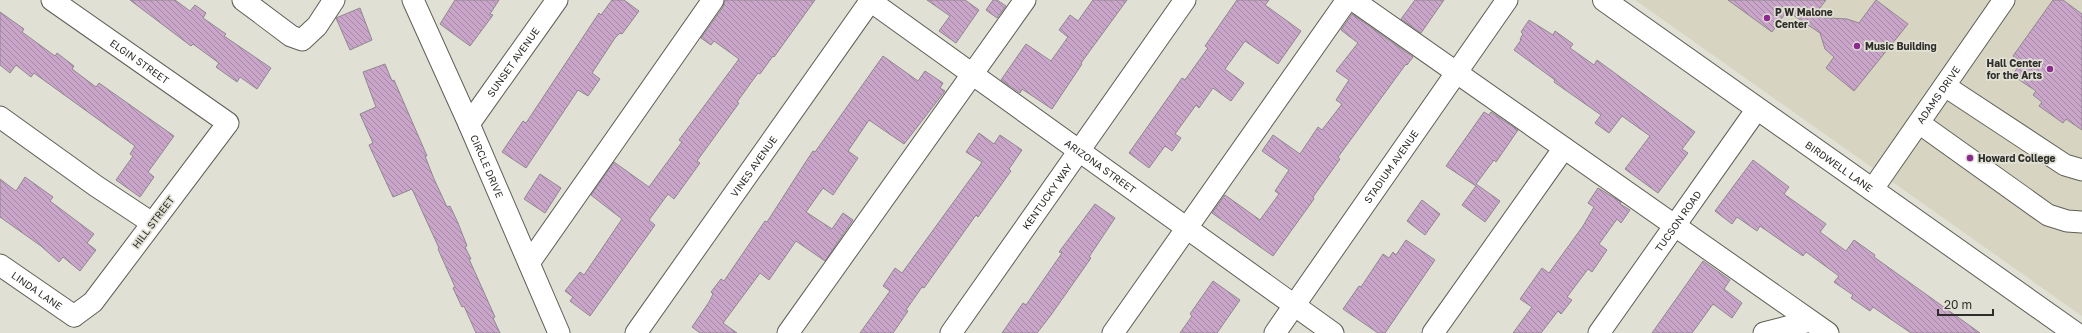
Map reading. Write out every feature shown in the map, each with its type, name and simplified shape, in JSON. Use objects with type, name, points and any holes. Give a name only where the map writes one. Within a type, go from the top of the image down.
[{"type":"main road","name":"BIRDWELL LANE","points":[[1604,0],[2075,333]]},
{"type":"street","name":"ELGIN STREET","points":[[52,0],[228,123]]},
{"type":"street","points":[[243,0],[291,36],[302,40],[317,26],[334,0]]},
{"type":"street","name":"CIRCLE DRIVE","points":[[413,0],[469,124],[559,333]]},
{"type":"street","name":"SUNSET AVENUE","points":[[469,124],[557,0]]},
{"type":"street","points":[[529,263],[713,0]]},
{"type":"street","name":"ARIZONA STREET","points":[[870,0],[1333,333]]},
{"type":"street","name":"VINES AVENUE","points":[[636,333],[870,0]]},
{"type":"street","points":[[788,333],[1025,0]]},
{"type":"street","name":"KENTUCKY WAY","points":[[951,333],[1080,152],[1185,0]]},
{"type":"street","points":[[1113,333],[1347,0]]},
{"type":"street","points":[[1353,0],[1457,72],[1674,227],[1828,333]]},
{"type":"street","name":"STADIUM AVENUE","points":[[1275,333],[1507,0]]},
{"type":"street","name":"ADAMS DRIVE","points":[[1872,190],[2004,0]]},
{"type":"street","points":[[1945,86],[2065,165],[2082,170]]},
{"type":"street","name":"TUCSON ROAD","points":[[1599,333],[1757,109]]},
{"type":"street","points":[[0,117],[152,224]]},
{"type":"street","name":"HILL STREET","points":[[75,324],[228,123]]},
{"type":"street","points":[[1919,123],[2048,215],[2067,221],[2082,222]]},
{"type":"street","points":[[1433,333],[1564,148]]},
{"type":"street","name":"LINDA LANE","points":[[0,264],[75,324]]},
{"type":"street","points":[[1764,333],[1810,321]]},
{"type":"shaded area","name":"Howard College","points":[[1635,0],[2082,0],[2082,316]]},
{"type":"building","points":[[130,0],[175,0],[190,11],[195,5],[206,13],[203,18],[226,34],[224,36],[271,68],[257,89],[240,77],[237,82],[216,67],[219,63],[193,44],[191,46]]},
{"type":"building","points":[[455,0],[499,0],[490,14],[493,15],[470,46],[440,24]]},
{"type":"building","points":[[612,0],[624,0],[639,11],[622,34],[620,33],[615,38],[592,73],[600,79],[588,96],[578,90],[526,168],[502,152],[523,121],[526,123],[599,13],[601,15]]},
{"type":"building","points":[[725,0],[815,0],[774,57],[773,56],[760,74],[758,73],[737,102],[739,103],[697,161],[700,163],[674,199],[668,194],[649,220],[655,225],[590,316],[570,301],[573,297],[565,291],[580,272],[584,275],[622,219],[591,195],[614,162],[649,187],[682,142],[679,140],[739,59],[714,41],[711,45],[701,38],[723,7]]},
{"type":"building","points":[[927,0],[965,0],[979,10],[956,43],[939,31],[950,16]]},
{"type":"building","points":[[993,0],[997,0],[1006,6],[997,18],[986,10]]},
{"type":"building","points":[[1093,0],[1127,0],[1081,63],[1082,64],[1052,109],[1022,89],[1020,93],[1001,80],[1026,44],[1051,61],[1068,37],[1059,30],[1070,15],[1078,21]]},
{"type":"building","points":[[1237,0],[1269,0],[1265,5],[1301,31],[1278,64],[1245,41],[1225,69],[1244,83],[1231,101],[1213,88],[1199,108],[1196,105],[1175,134],[1181,138],[1172,151],[1165,146],[1149,168],[1129,153],[1182,78],[1185,80],[1208,48],[1205,46]]},
{"type":"building","points":[[1415,0],[1444,0],[1421,33],[1401,19]]},
{"type":"building","name":"Music Building","points":[[1728,0],[1826,0],[1813,17],[1847,19],[1859,23],[1876,0],[1908,24],[1854,91],[1826,68],[1834,57],[1825,49],[1820,33],[1787,11],[1772,32]]},
{"type":"building","name":"Hall Center for the Arts","points":[[2053,0],[2063,0],[2082,14],[2082,130],[2066,119],[2063,123],[2039,106],[2042,102],[2033,95],[2036,91],[2012,75],[2022,62],[2013,56]]},
{"type":"building","points":[[360,8],[372,40],[350,50],[336,18]]},
{"type":"building","points":[[0,12],[24,29],[22,32],[55,56],[57,53],[74,66],[72,69],[96,87],[99,83],[174,136],[148,172],[154,177],[140,197],[116,180],[133,156],[130,154],[135,146],[34,73],[31,77],[16,65],[10,73],[0,65]]},
{"type":"building","points":[[1352,14],[1413,57],[1407,65],[1406,64],[1338,157],[1340,159],[1313,197],[1314,199],[1273,256],[1212,213],[1225,195],[1260,220],[1279,194],[1275,191],[1289,170],[1262,151],[1273,135],[1300,154],[1318,127],[1322,130],[1342,104],[1336,100],[1349,80],[1336,71],[1358,43],[1341,30]]},
{"type":"building","points":[[1529,20],[1553,35],[1555,31],[1573,44],[1570,48],[1594,65],[1597,60],[1695,132],[1682,149],[1688,153],[1658,193],[1625,169],[1650,136],[1622,116],[1609,133],[1595,123],[1601,115],[1554,82],[1555,80],[1514,50],[1521,40],[1520,39],[1523,34],[1521,32]]},
{"type":"building","points":[[883,56],[918,81],[925,71],[943,83],[940,88],[945,91],[904,144],[869,120],[848,151],[858,158],[833,195],[823,188],[806,212],[832,229],[843,213],[853,220],[825,261],[796,241],[769,280],[760,273],[723,323],[737,333],[700,333],[692,327],[709,302],[713,294],[711,292],[721,279],[724,281],[765,221],[767,222],[813,151],[815,152]]},
{"type":"building","points":[[385,64],[392,81],[394,80],[427,156],[425,156],[434,179],[447,207],[450,206],[458,223],[467,246],[465,247],[471,259],[469,259],[495,317],[493,318],[500,333],[476,333],[464,306],[462,307],[453,288],[455,287],[438,249],[439,248],[412,189],[393,197],[369,145],[373,143],[360,114],[376,107],[363,72]]},
{"type":"building","points":[[1484,112],[1489,115],[1491,112],[1518,130],[1496,162],[1494,160],[1476,184],[1500,201],[1485,222],[1462,205],[1476,186],[1446,166]]},
{"type":"building","points":[[979,133],[994,144],[1000,135],[1022,150],[1009,169],[1011,171],[978,217],[976,215],[924,288],[922,287],[906,310],[908,311],[893,333],[860,333],[890,291],[883,286],[895,268],[902,273],[982,162],[966,152]]},
{"type":"building","points":[[1753,160],[1789,187],[1784,194],[1826,224],[1820,232],[1846,251],[1854,240],[1875,255],[1874,257],[1980,333],[1911,333],[1873,307],[1870,311],[1851,298],[1853,295],[1834,282],[1839,276],[1806,252],[1803,256],[1760,226],[1757,231],[1737,217],[1732,224],[1715,211]]},
{"type":"building","points":[[540,174],[561,188],[545,213],[524,199]]},
{"type":"building","points":[[25,177],[53,197],[50,201],[94,234],[87,243],[96,250],[80,271],[63,257],[59,262],[41,246],[0,217],[0,179],[16,191]]},
{"type":"building","points":[[1598,188],[1621,202],[1620,204],[1630,210],[1621,223],[1617,219],[1599,244],[1607,250],[1592,272],[1588,269],[1567,297],[1572,300],[1561,314],[1558,311],[1541,333],[1513,333],[1532,307],[1520,299],[1542,268],[1549,273],[1583,226],[1594,207],[1588,203]]},
{"type":"building","points":[[1422,200],[1440,214],[1425,235],[1407,221]]},
{"type":"building","points":[[1095,204],[1115,218],[1089,257],[1091,258],[1051,315],[1037,333],[1002,333],[1023,303],[1026,305],[1062,253],[1059,252]]},
{"type":"building","points":[[1406,240],[1435,260],[1385,333],[1378,333],[1343,309],[1359,286],[1361,287],[1383,254],[1389,258],[1393,252],[1396,255]]},
{"type":"building","points":[[1703,261],[1730,280],[1724,289],[1742,303],[1732,318],[1713,304],[1692,333],[1652,333]]},
{"type":"building","points":[[1213,281],[1240,300],[1217,333],[1180,333],[1192,316],[1190,314]]},
{"type":"place","name":"P W Malone Center","points":[[1767,18]]},
{"type":"place","name":"Music Building","points":[[1857,46]]},
{"type":"place","name":"Hall Center for the Arts","points":[[2050,69]]},
{"type":"place","name":"Howard College","points":[[1970,158]]}]
